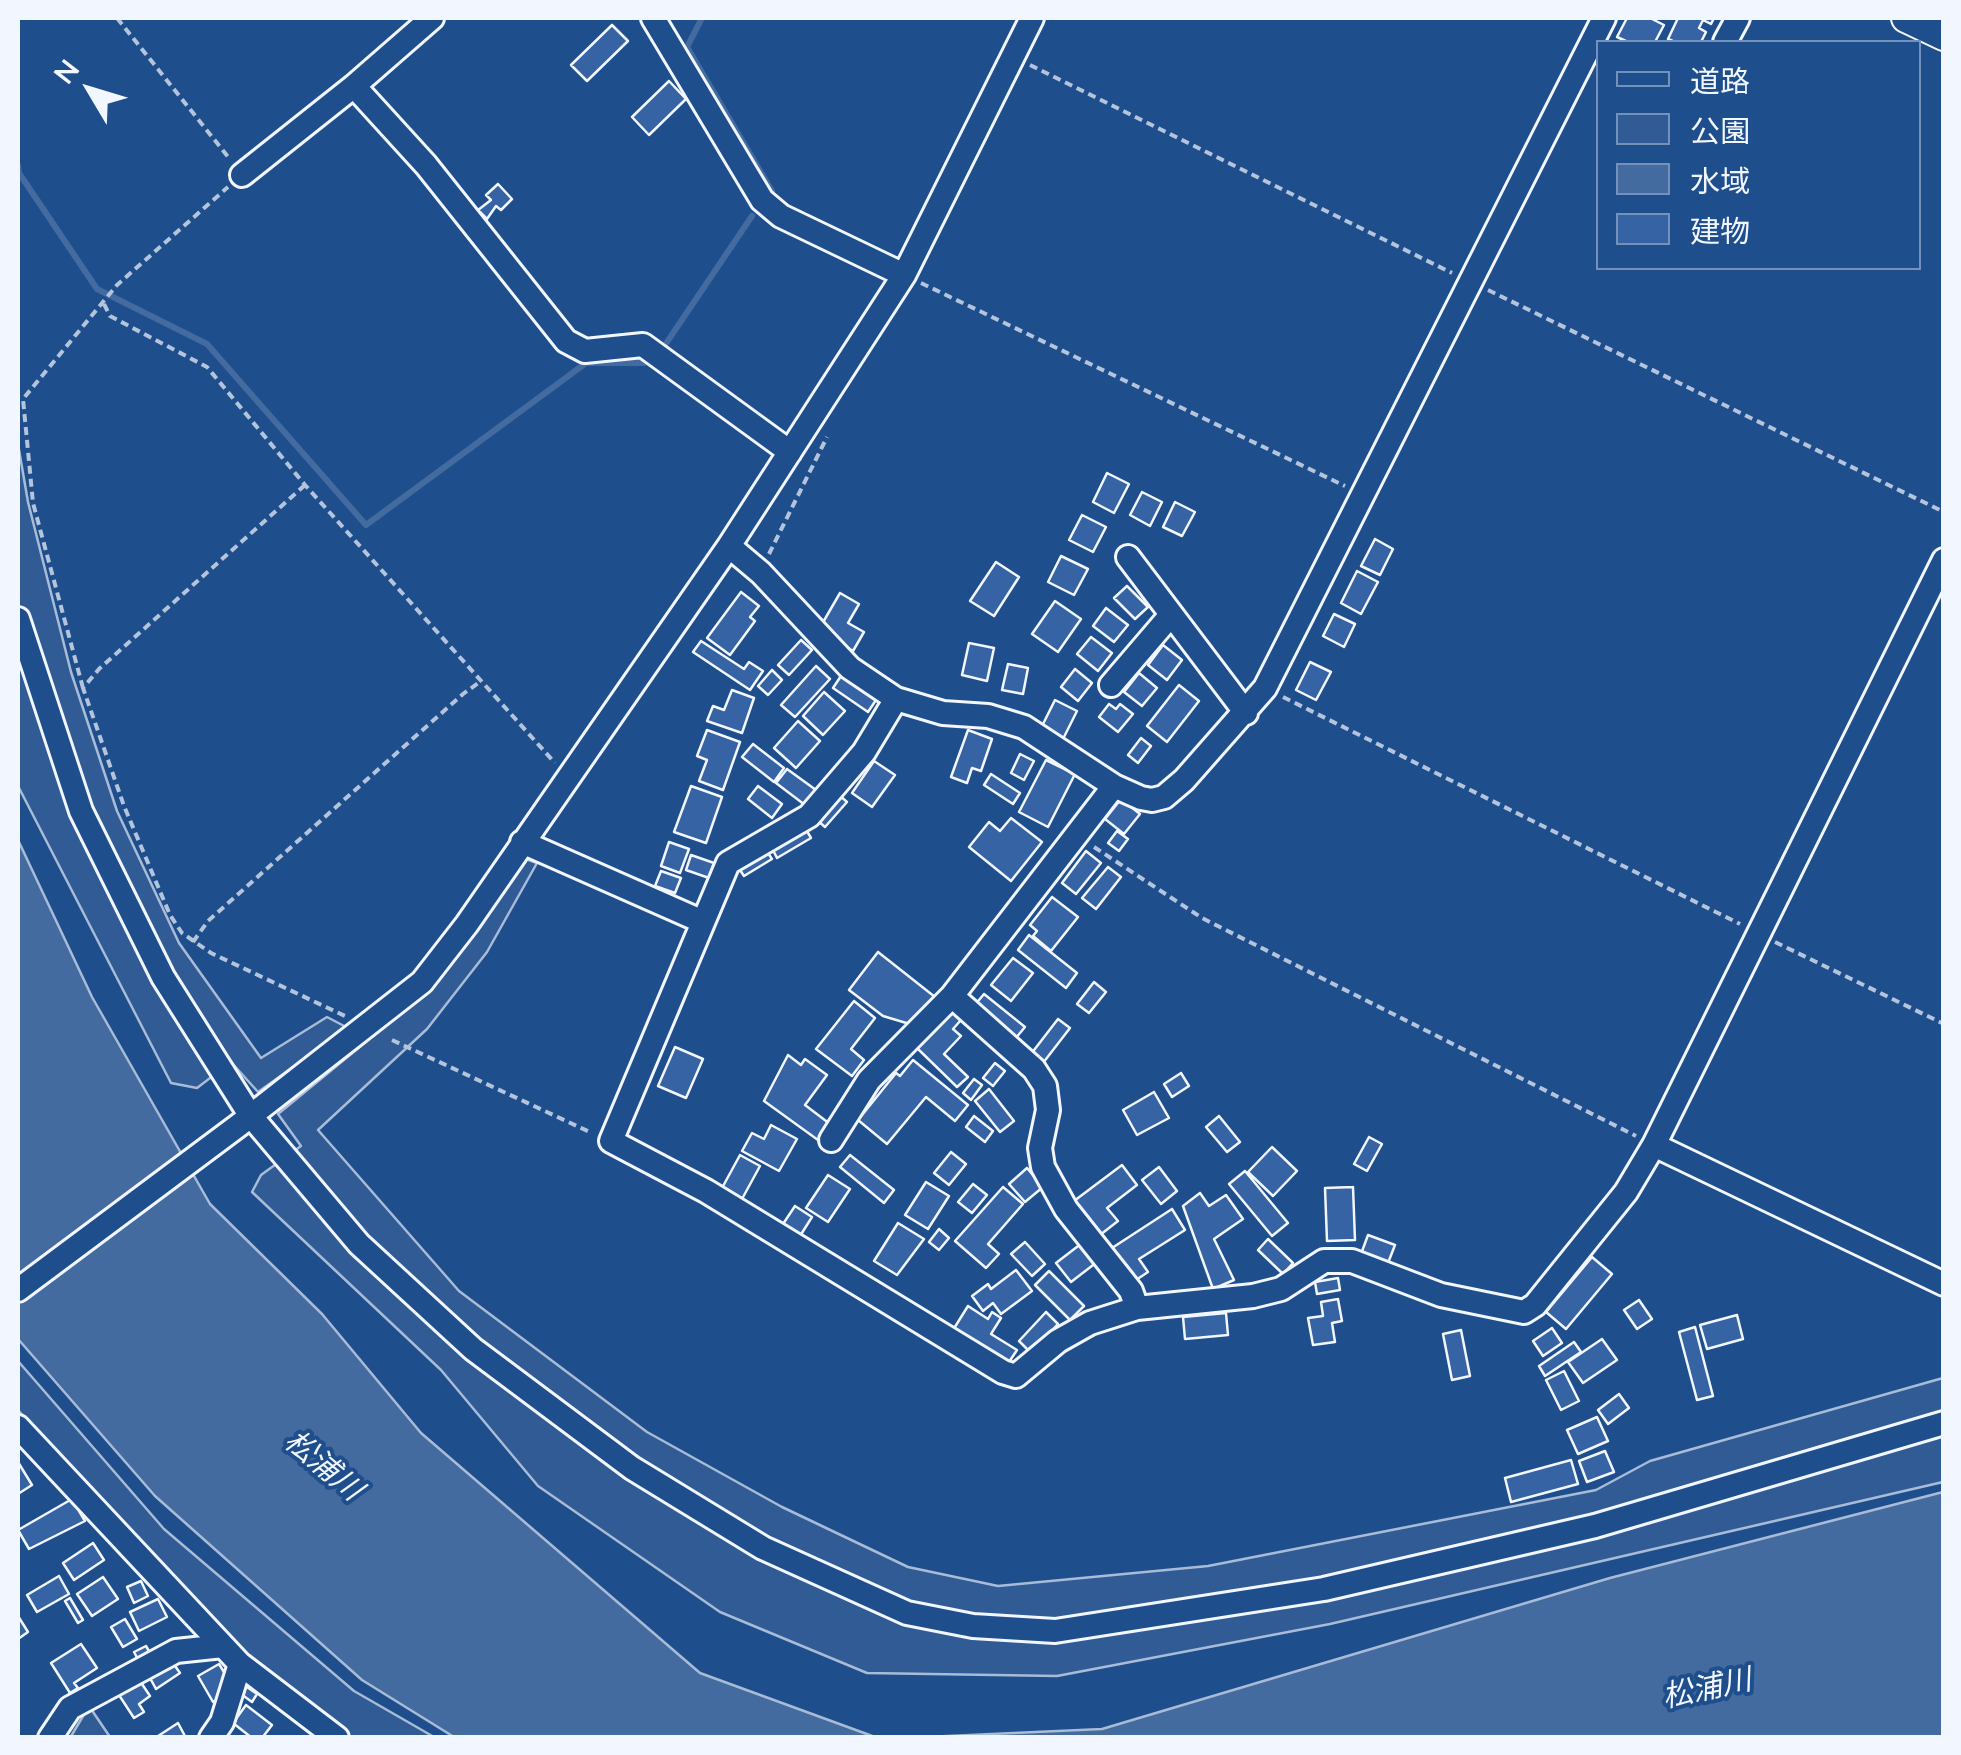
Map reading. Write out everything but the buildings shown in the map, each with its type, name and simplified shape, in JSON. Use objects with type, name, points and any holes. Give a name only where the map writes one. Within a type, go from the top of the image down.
[{"type":"main road","points":[[1906,18],[1944,36]]},
{"type":"street","points":[[242,175],[432,18]]},
{"type":"street","points":[[653,18],[762,200],[781,216],[904,275]]},
{"type":"street","points":[[18,1290],[422,982],[467,924],[730,546],[904,275],[1032,18]]},
{"type":"street","points":[[730,546],[761,573],[850,668],[896,699],[942,713],[988,716],[1024,727],[1114,786],[1140,798],[1164,797],[1184,780],[1265,688],[1604,18]]},
{"type":"street","points":[[1726,40],[1738,18]]},
{"type":"street","points":[[354,86],[426,165],[566,341],[585,351],[643,345],[790,452]]},
{"type":"street","points":[[1128,557],[1246,713]]},
{"type":"street","points":[[896,699],[864,752],[809,816],[728,863],[610,1141],[723,1201],[1003,1372],[1016,1376],[1058,1341],[1090,1323],[1138,1308],[1253,1296],[1281,1289],[1324,1261],[1352,1261],[1441,1295],[1524,1312],[1535,1305],[1626,1192],[1654,1145],[1944,560]]},
{"type":"street","points":[[1111,686],[1170,616]]},
{"type":"street","points":[[18,619],[81,811],[163,977],[245,1120],[359,1244],[473,1349],[632,1468],[781,1556],[907,1613],[973,1626],[1055,1631],[1324,1589],[1595,1526],[1944,1423]]},
{"type":"street","points":[[830,1140],[870,1080],[952,996],[1114,786]]},
{"type":"street","points":[[522,842],[701,921]]},
{"type":"street","points":[[952,996],[1034,1069],[1045,1086],[1048,1110],[1040,1148],[1044,1168],[1066,1209],[1131,1291],[1138,1308]]},
{"type":"street","points":[[1654,1145],[1944,1284]]},
{"type":"street","points":[[18,1427],[240,1664],[337,1738]]},
{"type":"street","points":[[50,1738],[70,1708],[176,1651],[223,1646]]},
{"type":"street","points":[[210,1738],[222,1722],[240,1664]]},
{"type":"path","points":[[117,18],[242,175],[117,285],[23,399],[33,503],[83,688],[124,806],[170,915],[193,942],[346,1016]]},
{"type":"path","points":[[1012,57],[1944,512]]},
{"type":"path","points":[[904,275],[1363,494]]},
{"type":"path","points":[[103,302],[110,316],[207,367],[305,485],[568,778]]},
{"type":"path","points":[[83,688],[98,669],[305,485]]},
{"type":"path","points":[[193,942],[222,908],[463,694],[482,682]]},
{"type":"path","points":[[1265,688],[1944,1024]]},
{"type":"path","points":[[1078,836],[1202,918],[1654,1145]]},
{"type":"path","points":[[392,1040],[610,1141]]},
{"type":"green space","points":[[18,444],[28,502],[71,672],[117,811],[179,943],[261,1058],[327,1017],[348,1028],[258,1092],[231,1062],[197,1088],[171,1083],[18,786]]},
{"type":"green space","points":[[523,858],[537,863],[487,952],[427,1029],[318,1130],[459,1291],[647,1432],[782,1507],[908,1567],[998,1586],[1208,1566],[1596,1490],[1650,1461],[1943,1378],[1943,1482],[1330,1624],[1057,1676],[867,1673],[720,1612],[538,1486],[441,1370],[252,1192],[261,1175],[301,1146],[278,1114],[428,991],[473,935]]},
{"type":"green space","points":[[18,1361],[164,1529],[354,1691],[434,1737],[350,1737],[244,1659],[18,1410]]},
{"type":"green space","points":[[89,1706],[110,1737],[70,1738]]},
{"type":"water","name":"松浦川","points":[[18,840],[92,997],[210,1204],[322,1314],[421,1433],[700,1673],[875,1737],[454,1737],[362,1680],[155,1496],[18,1339]]},
{"type":"water","name":"松浦川","points":[[1943,1492],[1943,1737],[925,1737],[1102,1729],[1610,1578]]},
{"type":"waterway","points":[[702,18],[687,47],[772,191]]},
{"type":"waterway","points":[[18,165],[19,173],[97,289],[207,344],[366,525],[586,363],[644,363]]},
{"type":"waterway","points":[[665,345],[752,216]]}]
